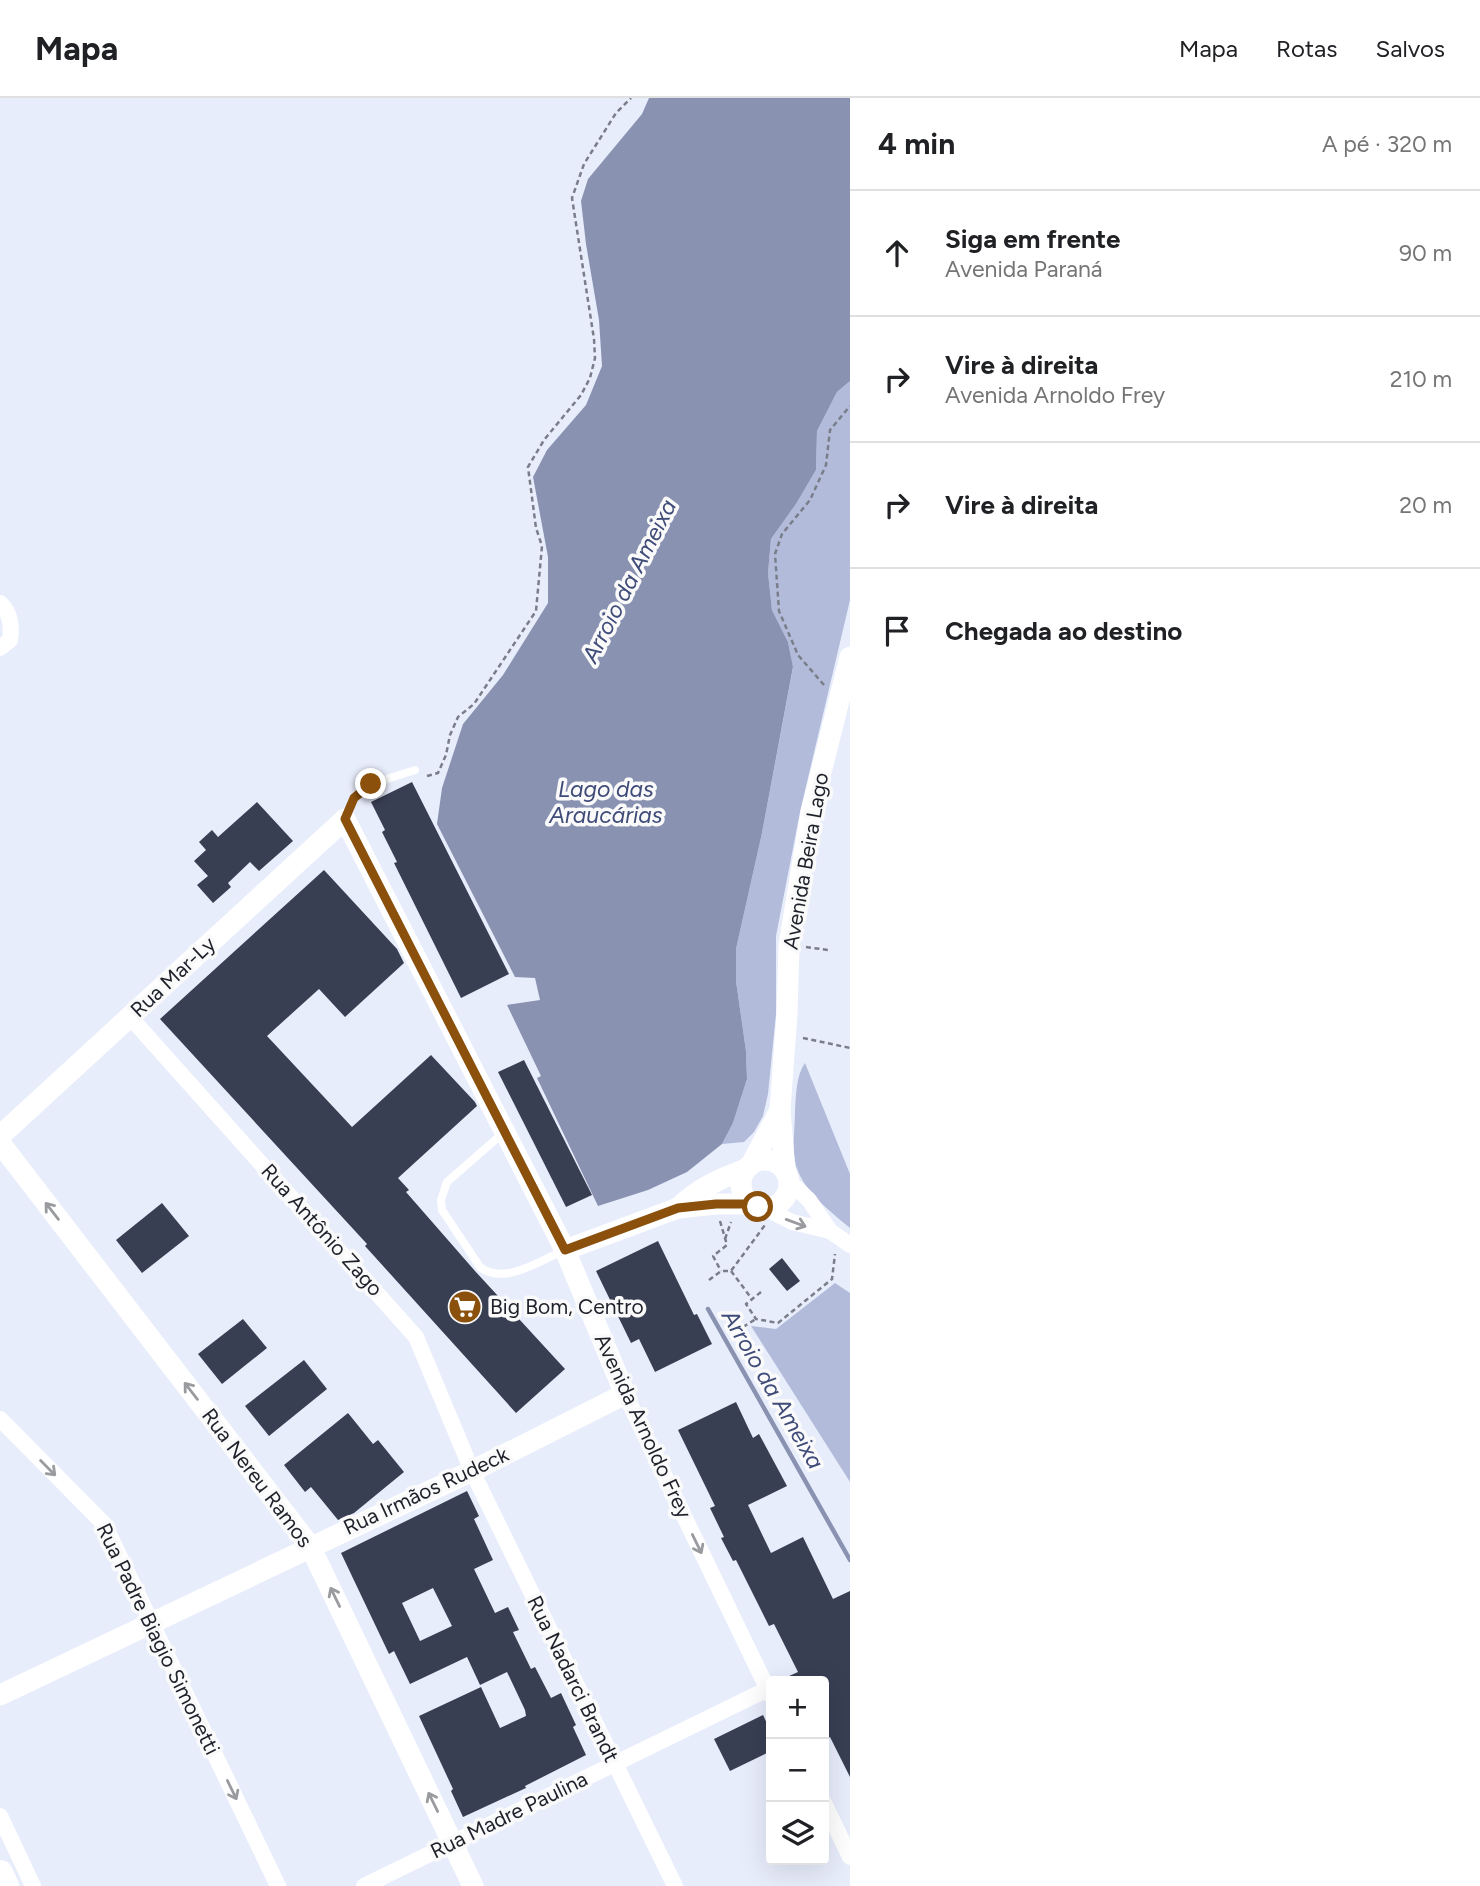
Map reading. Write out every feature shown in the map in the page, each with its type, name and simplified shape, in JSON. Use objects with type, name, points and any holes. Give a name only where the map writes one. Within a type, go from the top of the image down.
[{"type":"main road","points":[[0,1873],[6,1886]]},
{"type":"street","points":[[0,603],[6,608],[12,626],[5,644]]},
{"type":"street","name":"Avenida Beira Lago","points":[[787,1176],[780,1110],[789,945],[811,812],[850,657]]},
{"type":"street","name":"Rua Mar-Ly","points":[[0,1136],[345,819]]},
{"type":"street","name":"Avenida Arnoldo Frey","points":[[345,819],[565,1250],[625,1394],[766,1687]]},
{"type":"street","name":"Rua Antônio Zago","points":[[130,1017],[416,1336],[472,1471]]},
{"type":"street","name":"Avenida Beira Lago","points":[[748,1167],[780,1110]]},
{"type":"street","name":"Rua Nereu Ramos","points":[[0,1143],[310,1546],[473,1886]]},
{"type":"street","points":[[678,1208],[692,1194],[712,1181],[764,1160],[770,1161],[809,1200],[839,1238]]},
{"type":"street","points":[[748,1167],[743,1175],[743,1195],[764,1209],[839,1238]]},
{"type":"street","points":[[565,1250],[678,1208],[716,1204],[764,1209],[772,1207],[783,1200],[788,1190],[787,1176]]},
{"type":"street","name":"Rua Irmãos Rudeck","points":[[0,1695],[472,1471],[625,1394]]},
{"type":"street","name":"Rua Padre Biagio Simonetti","points":[[0,1419],[104,1524],[278,1886]]},
{"type":"street","name":"Rua Nadarci Brandt","points":[[472,1471],[675,1886]]},
{"type":"street","name":"Rua Madre Paulina","points":[[364,1886],[614,1764],[766,1694]]},
{"type":"street","points":[[829,1813],[850,1857]]},
{"type":"street","points":[[0,1816],[33,1886]]},
{"type":"lane","points":[[345,819],[354,798],[371,784],[415,770]]},
{"type":"lane","points":[[505,1132],[447,1182],[440,1200],[442,1210],[480,1267],[487,1272],[505,1274],[565,1250]]},
{"type":"path","points":[[415,770],[425,776],[438,773],[458,716],[474,704],[536,611],[542,546],[536,528],[528,467],[544,440],[581,395],[590,378],[595,358],[572,198],[584,164],[616,113],[631,98]]},
{"type":"path","points":[[827,693],[798,655],[779,611],[775,554],[782,534],[810,500],[827,465],[830,430],[850,406]]},
{"type":"path","points":[[786,1034],[850,1048]]},
{"type":"path","points":[[716,1204],[727,1245],[713,1256],[721,1271]]},
{"type":"path","points":[[731,1271],[764,1209]]},
{"type":"path","points":[[761,1292],[746,1304],[756,1318],[778,1323],[832,1279],[839,1238]]},
{"type":"path","points":[[709,1280],[721,1271],[731,1271]]},
{"type":"path","points":[[731,1271],[752,1299]]},
{"type":"path","points":[[743,1327],[756,1318]]},
{"type":"shaded area","points":[[850,381],[850,600],[800,812],[776,936],[776,1014],[768,1094],[763,1116],[754,1132],[744,1142],[722,1144],[733,1123],[747,1079],[746,1051],[736,981],[736,949],[762,833],[793,668],[788,642],[772,610],[768,573],[771,539],[816,470],[817,431],[837,392]]},
{"type":"shaded area","points":[[805,1063],[850,1174],[850,1228],[809,1190],[795,1161],[796,1092]]},
{"type":"shaded area","points":[[835,1283],[850,1293],[850,1482],[751,1326],[776,1329]]},
{"type":"water","name":"Lago das Araucárias","points":[[649,98],[850,98],[850,381],[837,392],[817,431],[816,470],[771,539],[768,573],[772,610],[788,642],[793,667],[762,833],[736,949],[736,981],[746,1051],[747,1079],[733,1123],[722,1144],[687,1172],[648,1190],[598,1206],[537,1078],[541,1076],[507,1005],[540,1000],[535,978],[515,977],[437,824],[442,788],[463,724],[503,675],[548,603],[548,557],[533,477],[547,450],[586,405],[602,366],[599,320],[581,201],[588,179],[642,114]]},
{"type":"building","points":[[412,782],[509,974],[461,998],[394,863],[397,862],[382,832],[385,830],[371,802]]},
{"type":"building","points":[[257,802],[293,841],[259,871],[250,862],[228,883],[231,887],[213,903],[197,885],[208,876],[194,861],[206,850],[199,842],[212,830],[218,837]]},
{"type":"building","points":[[324,870],[397,949],[404,963],[345,1017],[319,989],[267,1036],[352,1127],[431,1055],[475,1102],[477,1106],[398,1178],[409,1190],[406,1192],[475,1271],[565,1369],[516,1413],[365,1246],[367,1244],[160,1019]]},
{"type":"building","points":[[524,1060],[592,1195],[566,1207],[498,1072]]},
{"type":"building","points":[[162,1203],[189,1236],[142,1273],[116,1240]]},
{"type":"building","points":[[658,1241],[694,1315],[697,1314],[712,1344],[655,1372],[639,1339],[631,1343],[596,1271]]},
{"type":"building","points":[[782,1258],[800,1281],[787,1291],[769,1269]]},
{"type":"building","points":[[243,1319],[267,1348],[222,1384],[198,1354]]},
{"type":"building","points":[[304,1360],[327,1389],[269,1436],[245,1406]]},
{"type":"building","points":[[736,1402],[753,1438],[759,1434],[787,1486],[748,1505],[771,1553],[803,1537],[833,1599],[850,1591],[850,1777],[829,1738],[829,1676],[789,1676],[798,1672],[774,1624],[769,1626],[736,1560],[733,1561],[721,1538],[724,1537],[710,1508],[715,1506],[678,1430]]},
{"type":"building","points":[[348,1413],[373,1444],[378,1440],[404,1472],[354,1513],[338,1520],[311,1487],[305,1492],[284,1465]]},
{"type":"building","points":[[467,1491],[479,1516],[474,1519],[493,1560],[474,1569],[495,1613],[508,1607],[519,1630],[513,1632],[531,1669],[535,1667],[551,1698],[561,1693],[586,1755],[525,1786],[526,1788],[463,1817],[419,1716],[481,1687],[500,1728],[526,1716],[525,1710],[507,1672],[480,1685],[467,1657],[410,1684],[394,1651],[389,1654],[341,1553]],"holes":[[[433,1588],[452,1626],[420,1641],[402,1603]]]},
{"type":"building","points":[[763,1715],[766,1721],[766,1753],[730,1771],[714,1739]]},
{"type":"waterway","name":"Arroio da Ameixa","points":[[708,1309],[850,1560]]},
{"type":"place","name":"Big Bom, Centro","points":[[465,1307]]},
{"type":"route","points":[[371,784],[354,798],[345,819],[565,1250],[678,1208],[716,1204],[752,1204],[758,1207]]}]
